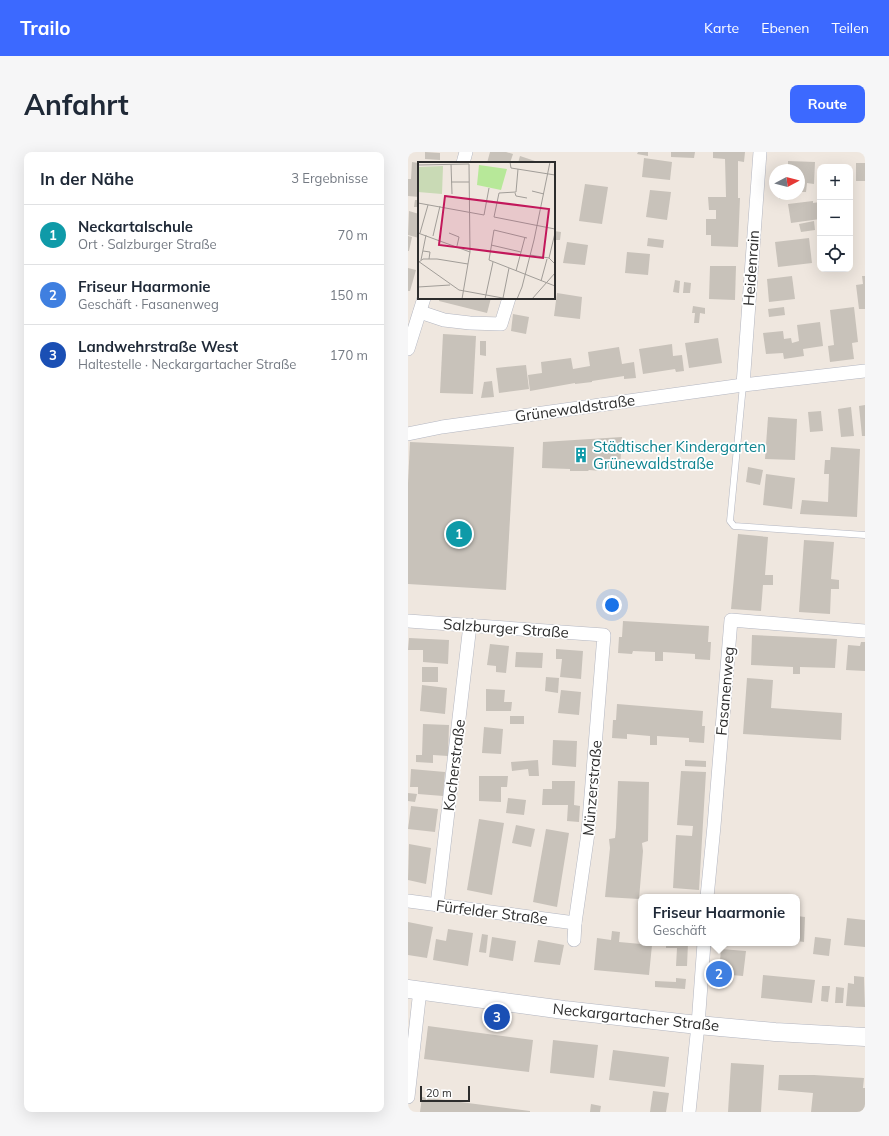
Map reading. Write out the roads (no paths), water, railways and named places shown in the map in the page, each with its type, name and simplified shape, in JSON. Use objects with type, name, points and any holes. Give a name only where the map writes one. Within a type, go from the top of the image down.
[{"type":"main road","name":"Neckargartacher Straße","points":[[414,990],[698,1025],[775,1032],[865,1037]]},
{"type":"street","points":[[463,162],[466,152]]},
{"type":"street","name":"Heidenrain","points":[[743,385],[760,152]]},
{"type":"street","points":[[408,349],[424,299]]},
{"type":"street","points":[[420,312],[444,320],[501,324],[509,299]]},
{"type":"street","name":"Grünewaldstraße","points":[[408,434],[442,427],[743,385],[865,371]]},
{"type":"street","name":"Fasanenweg","points":[[707,894],[731,620],[865,631]]},
{"type":"street","name":"Salzburger Straße","points":[[408,621],[604,635]]},
{"type":"street","name":"Kocherstraße","points":[[437,905],[470,625]]},
{"type":"street","name":"Münzerstraße","points":[[574,940],[575,923],[588,833],[604,635]]},
{"type":"street","name":"Fürfelder Straße","points":[[408,901],[575,923]]},
{"type":"street","points":[[689,1112],[698,1025],[704,946]]},
{"type":"street","points":[[408,1093],[414,990]]},
{"type":"lane","points":[[743,385],[730,521],[734,526],[865,535]]},
{"type":"place","name":"Städtischer Kindergarten Grünewaldstraße","points":[[581,455]]},
{"type":"place","name":"Neckartalschule","points":[[459,534]]},
{"type":"place","name":"Friseur Haarmonie","points":[[719,974]]},
{"type":"place","name":"Landwehrstraße West","points":[[497,1017]]}]
